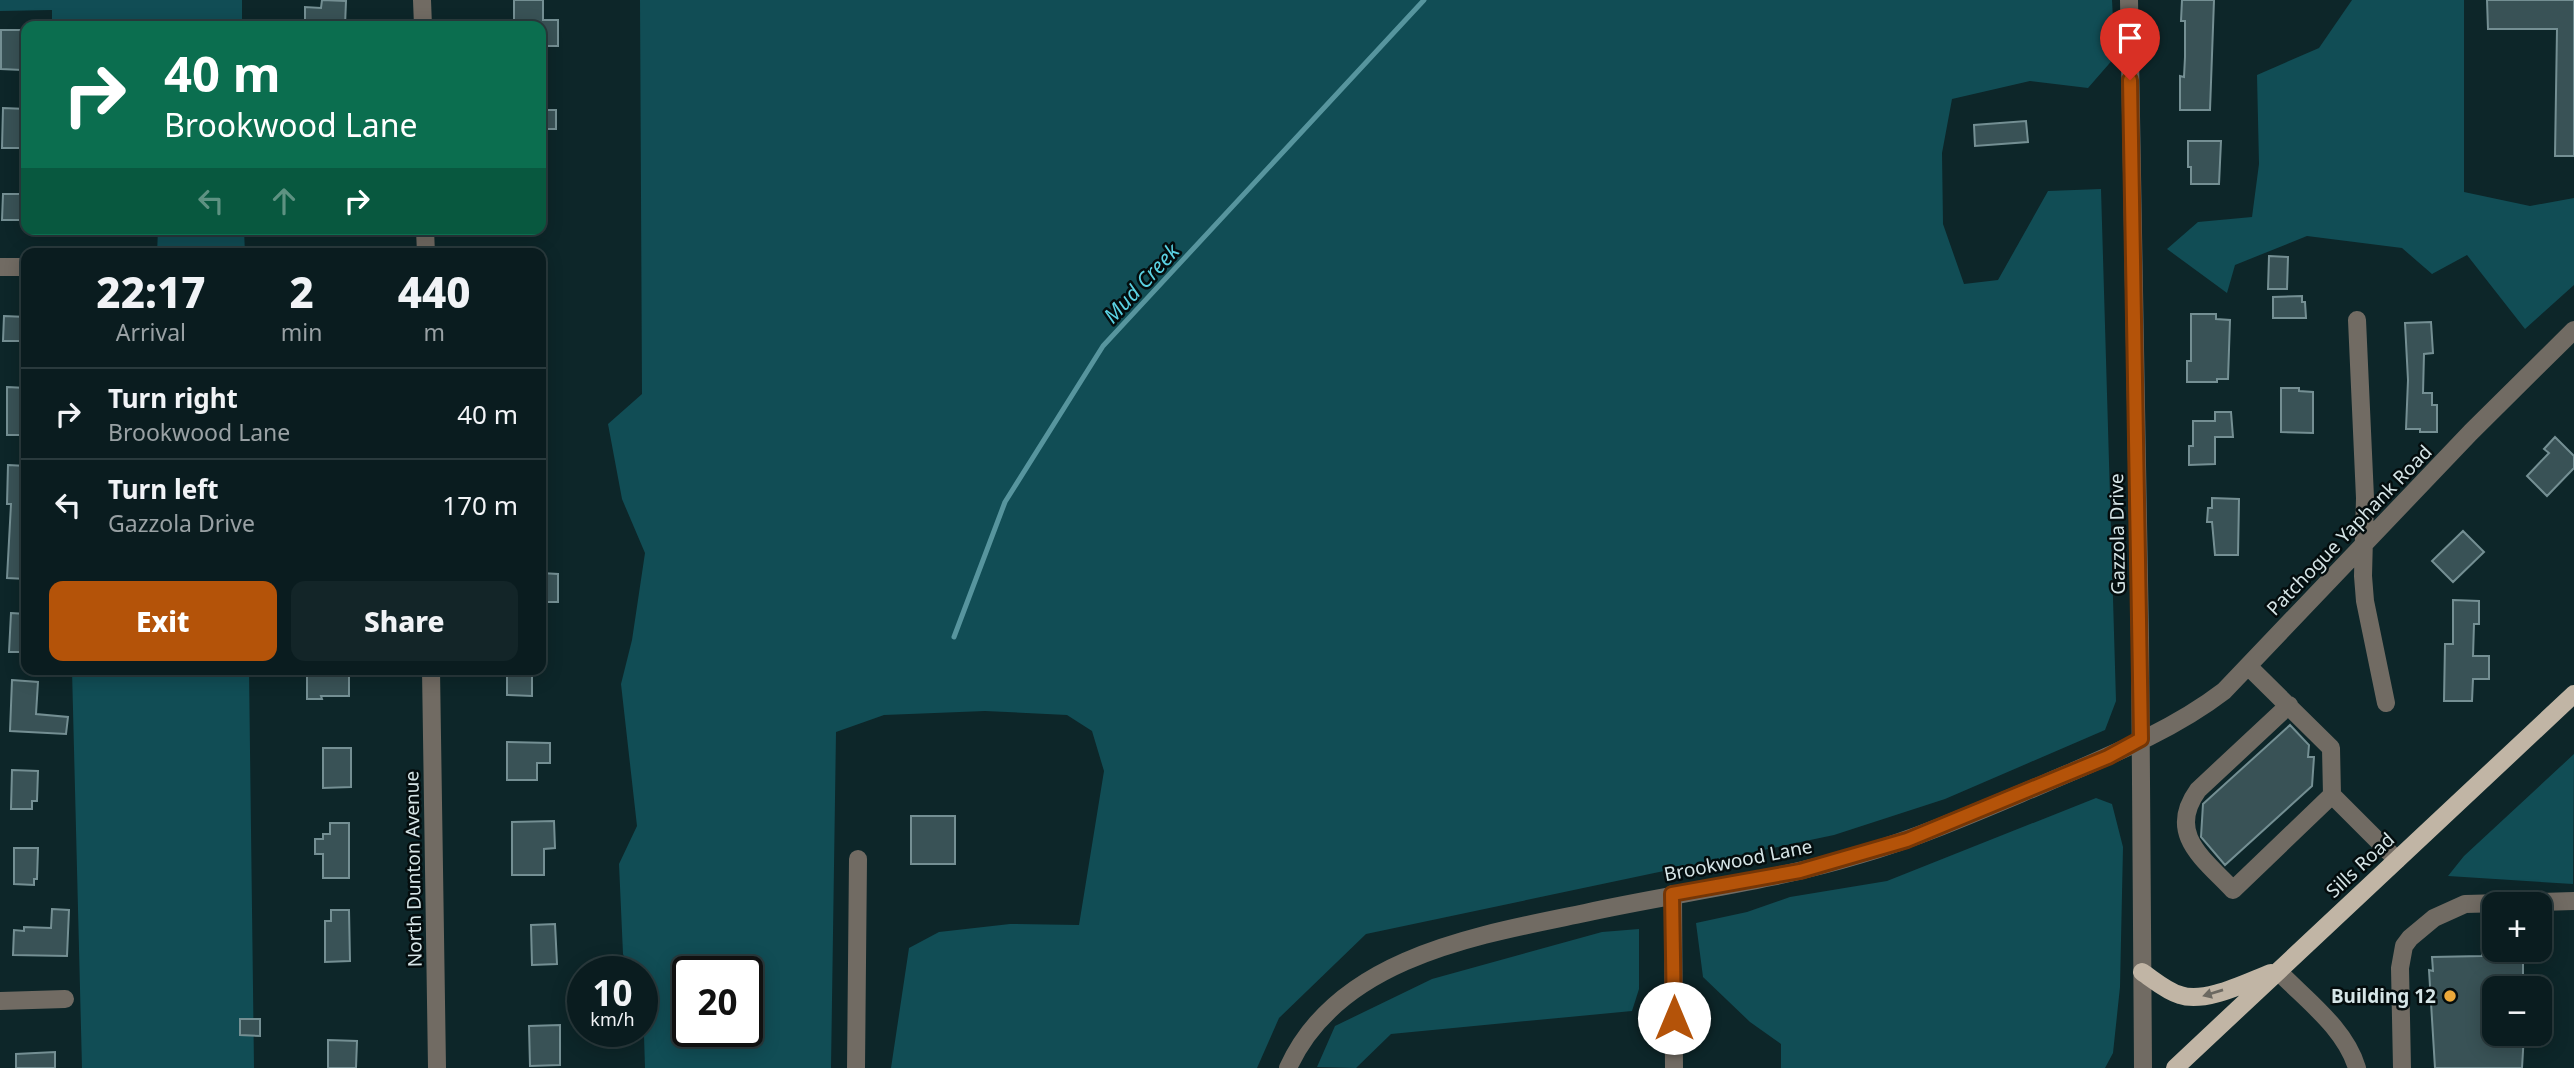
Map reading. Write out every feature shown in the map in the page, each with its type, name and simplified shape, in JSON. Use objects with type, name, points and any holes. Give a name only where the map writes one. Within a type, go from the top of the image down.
[{"type":"main road","name":"Sills Road","points":[[2175,1068],[2574,694]]},
{"type":"main road","points":[[2142,972],[2168,990],[2190,998],[2211,995],[2278,971]]},
{"type":"street","points":[[422,0],[422,21]]},
{"type":"street","name":"Gazzola Drive","points":[[2130,0],[2143,1068]]},
{"type":"street","points":[[0,267],[21,267]]},
{"type":"street","points":[[2357,320],[2365,498],[2365,601],[2386,703]]},
{"type":"street","name":"Patchogue Yaphank Road","points":[[2141,739],[2190,716],[2224,691],[2471,432],[2574,330]]},
{"type":"street","points":[[2248,666],[2331,748],[2332,794],[2397,860]]},
{"type":"street","name":"North Dunton Avenue","points":[[431,675],[436,1068]]},
{"type":"street","points":[[2289,705],[2198,790],[2188,803],[2185,818],[2189,843],[2233,890],[2332,794]]},
{"type":"street","name":"Brookwood Lane","points":[[1288,1068],[1315,1024],[1334,1006],[1361,986],[1421,955],[1457,942],[1508,929],[1672,894],[1800,871],[1907,840],[2108,757],[2141,739]]},
{"type":"street","points":[[856,1068],[858,859]]},
{"type":"street","points":[[1672,894],[1674,1068]]},
{"type":"street","points":[[2402,1068],[2400,968],[2404,946],[2410,938],[2434,918],[2465,904],[2574,901]]},
{"type":"street","points":[[2278,971],[2339,1034],[2353,1055],[2357,1068]]},
{"type":"street","points":[[0,1001],[65,999]]},
{"type":"shaded area","points":[[0,0],[242,0],[242,21],[52,21],[52,10],[0,11]]},
{"type":"shaded area","points":[[640,0],[2112,0],[2115,57],[2088,88],[2030,81],[1952,99],[1942,153],[1943,224],[1964,284],[1998,280],[2048,191],[2101,189],[2116,701],[2105,730],[1945,799],[1834,835],[1366,934],[1279,1018],[1257,1068],[891,1068],[909,948],[939,932],[1010,924],[1079,925],[1104,771],[1092,731],[1067,715],[985,711],[884,715],[836,732],[831,1068],[645,1068],[644,1047],[658,1047],[658,956],[623,954],[619,864],[637,826],[621,684],[632,640],[645,553],[622,499],[608,424],[642,394]]},
{"type":"shaded area","points":[[2352,0],[2464,0],[2464,192],[2530,206],[2574,198],[2574,285],[2525,329],[2467,255],[2432,274],[2402,248],[2307,236],[2235,265],[2227,293],[2167,249],[2198,222],[2252,217],[2259,164],[2257,75],[2319,48]]},
{"type":"shaded area","points":[[158,235],[244,235],[245,248],[157,248]]},
{"type":"shaded area","points":[[72,675],[249,675],[254,1068],[82,1068]]},
{"type":"shaded area","points":[[2574,754],[2573,884],[2448,876],[2464,856]]},
{"type":"shaded area","points":[[2096,798],[2112,804],[2123,847],[2120,987],[2113,1053],[2105,1068],[1781,1068],[1781,1044],[1750,1022],[1703,977],[1696,923],[1747,912],[1790,897],[1887,881]]},
{"type":"shaded area","points":[[1639,929],[1639,989],[1632,1011],[1391,1034],[1356,1068],[1317,1067],[1335,1026],[1432,979],[1602,932]]},
{"type":"building","points":[[322,0],[346,1],[345,21],[305,21],[305,7],[321,8]]},
{"type":"building","points":[[514,0],[543,0],[543,20],[558,20],[558,46],[546,46],[546,21],[514,21]]},
{"type":"building","points":[[2182,0],[2214,0],[2210,110],[2180,110],[2180,76],[2184,77],[2185,57],[2185,21],[2181,21]]},
{"type":"building","points":[[2487,0],[2574,0],[2574,156],[2555,156],[2557,29],[2488,29]]},
{"type":"building","points":[[1,30],[21,30],[21,70],[1,69]]},
{"type":"building","points":[[3,108],[21,109],[21,148],[2,148]]},
{"type":"building","points":[[546,110],[556,110],[556,129],[546,129]]},
{"type":"building","points":[[2026,121],[2028,142],[1975,146],[1974,125]]},
{"type":"building","points":[[2188,141],[2221,141],[2219,184],[2191,184]]},
{"type":"building","points":[[3,194],[21,194],[21,220],[2,220]]},
{"type":"building","points":[[2269,256],[2288,257],[2287,289],[2268,289]]},
{"type":"building","points":[[2302,296],[2306,318],[2273,318],[2273,297]]},
{"type":"building","points":[[2191,314],[2216,314],[2216,319],[2230,320],[2228,379],[2217,379],[2217,382],[2187,382],[2187,361],[2191,361]]},
{"type":"building","points":[[4,316],[21,317],[21,341],[3,341]]},
{"type":"building","points":[[2431,322],[2433,353],[2424,354],[2423,393],[2432,393],[2432,405],[2437,405],[2437,432],[2420,432],[2420,429],[2406,429],[2408,380],[2405,323]]},
{"type":"building","points":[[7,387],[21,388],[21,435],[7,435]]},
{"type":"building","points":[[2281,388],[2299,388],[2299,391],[2313,392],[2313,433],[2281,432]]},
{"type":"building","points":[[2215,412],[2231,412],[2233,437],[2215,437],[2215,464],[2189,465],[2189,446],[2193,446],[2193,421],[2215,421]]},
{"type":"building","points":[[2555,437],[2574,456],[2574,468],[2547,496],[2527,476],[2549,453],[2544,449]]},
{"type":"building","points":[[8,465],[21,466],[21,579],[7,578],[11,504],[7,504]]},
{"type":"building","points":[[2212,498],[2239,499],[2238,555],[2215,555],[2212,522],[2207,522]]},
{"type":"building","points":[[2463,531],[2484,552],[2453,582],[2432,561]]},
{"type":"building","points":[[546,573],[558,574],[558,602],[546,602]]},
{"type":"building","points":[[2453,600],[2479,601],[2479,624],[2474,624],[2473,656],[2489,656],[2489,679],[2473,679],[2472,701],[2444,701],[2445,644],[2453,644]]},
{"type":"building","points":[[11,613],[21,614],[21,652],[9,652]]},
{"type":"building","points":[[307,675],[349,675],[349,696],[307,699]]},
{"type":"building","points":[[507,675],[532,675],[532,696],[507,695]]},
{"type":"building","points":[[12,680],[38,682],[36,714],[68,717],[66,734],[10,731]]},
{"type":"building","points":[[2290,725],[2309,745],[2308,757],[2314,757],[2312,786],[2225,865],[2201,837],[2203,804]]},
{"type":"building","points":[[507,742],[550,743],[550,763],[537,763],[537,780],[507,780]]},
{"type":"building","points":[[323,748],[351,748],[351,787],[323,788]]},
{"type":"building","points":[[12,770],[38,771],[37,801],[32,801],[32,809],[11,809]]},
{"type":"building","points":[[911,816],[955,816],[955,864],[911,864]]},
{"type":"building","points":[[554,821],[555,848],[544,849],[544,875],[512,875],[512,822]]},
{"type":"building","points":[[330,823],[349,823],[349,878],[323,878],[323,854],[315,854],[315,839],[323,839],[323,834],[330,834]]},
{"type":"building","points":[[14,848],[38,848],[37,879],[34,879],[34,885],[14,884]]},
{"type":"building","points":[[52,909],[69,910],[67,956],[13,955],[14,930],[24,931],[24,927],[51,928]]},
{"type":"building","points":[[331,910],[349,910],[350,961],[325,962],[325,921],[331,921]]},
{"type":"building","points":[[555,924],[557,964],[532,965],[531,925]]},
{"type":"building","points":[[2482,956],[2482,962],[2523,962],[2523,976],[2482,976],[2482,1046],[2523,1046],[2522,1068],[2435,1068],[2429,970],[2433,971],[2432,957]]},
{"type":"building","points":[[240,1019],[260,1019],[260,1036],[240,1035]]},
{"type":"building","points":[[560,1025],[560,1065],[530,1066],[529,1026]]},
{"type":"building","points":[[328,1040],[357,1041],[356,1068],[328,1068]]},
{"type":"building","points":[[55,1052],[55,1068],[16,1068],[16,1054]]},
{"type":"waterway","name":"Mud Creek","points":[[954,637],[1005,502],[1103,346],[1424,0]]},
{"type":"place","name":"Building 12","points":[[2450,996]]},
{"type":"route","points":[[1674,1018],[1672,894],[1800,871],[1907,840],[2108,757],[2141,739],[2130,80]]}]
